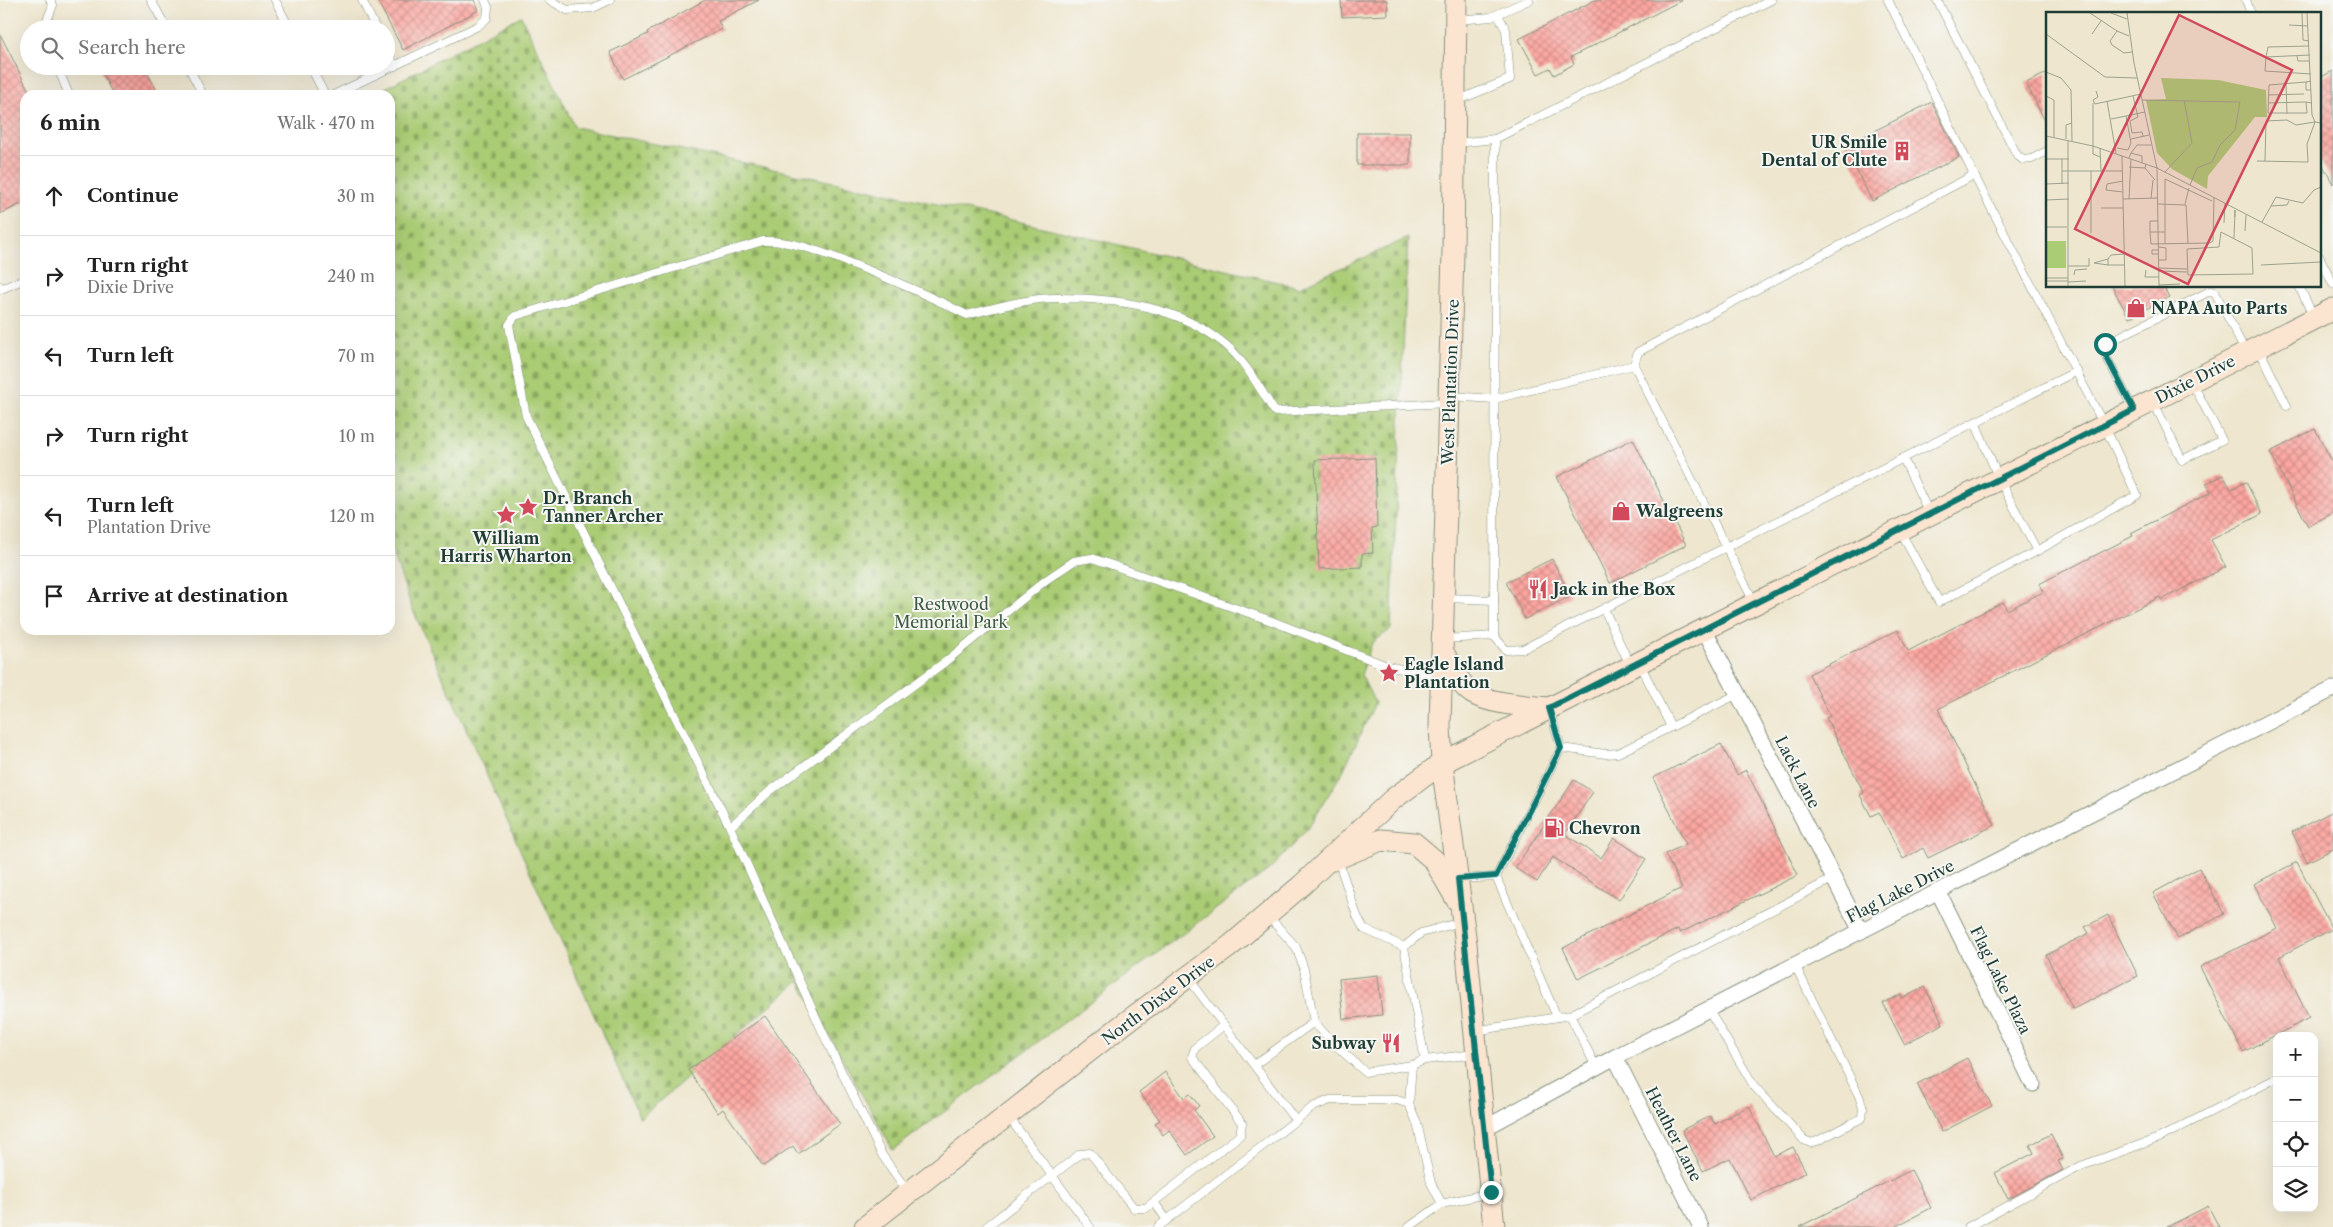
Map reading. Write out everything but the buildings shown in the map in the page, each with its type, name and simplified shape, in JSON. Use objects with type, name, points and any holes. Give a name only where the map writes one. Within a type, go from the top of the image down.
[{"type":"main road","name":"West Plantation Drive","points":[[1456,10],[1449,399],[1442,645],[1442,763],[1463,915],[1494,1227]]},
{"type":"main road","name":"Dixie Drive","points":[[1442,763],[2104,425],[2328,313]]},
{"type":"main road","points":[[1442,645],[1455,675],[1473,694],[1508,704],[1549,708]]},
{"type":"main road","name":"North Dixie Drive","points":[[865,1227],[1007,1115],[1230,946],[1332,860],[1361,827],[1392,799],[1442,763]]},
{"type":"main road","points":[[1332,860],[1381,840],[1414,843],[1434,860],[1463,915]]},
{"type":"street","name":"Lack Lane","points":[[1704,629],[1861,931]]},
{"type":"street","name":"Flag Lake Drive","points":[[1485,1128],[1615,1057],[2333,689]]},
{"type":"street","name":"Flag Lake Plaza","points":[[1938,891],[2033,1084]]},
{"type":"street","name":"Heather Lane","points":[[1615,1057],[1701,1227]]},
{"type":"lane","points":[[47,20],[53,5],[50,0]]},
{"type":"lane","points":[[151,0],[162,20]]},
{"type":"lane","points":[[275,0],[285,20]]},
{"type":"lane","points":[[362,0],[372,20]]},
{"type":"lane","points":[[395,66],[478,26],[487,18],[488,7],[485,0]]},
{"type":"lane","points":[[550,0],[566,10],[593,8],[610,0]]},
{"type":"lane","points":[[1456,10],[1498,15],[1529,0]]},
{"type":"lane","points":[[1454,144],[1495,138],[1771,0]]},
{"type":"lane","points":[[1888,0],[1974,175],[2077,371],[2137,495],[1939,602],[1900,530]]},
{"type":"lane","points":[[1937,0],[2016,154],[2023,160],[2032,159],[2046,152]]},
{"type":"lane","points":[[2246,0],[2250,12]]},
{"type":"lane","points":[[1454,102],[1510,79],[1506,30],[1498,15]]},
{"type":"lane","points":[[61,75],[67,90]]},
{"type":"lane","points":[[193,75],[200,90]]},
{"type":"lane","points":[[315,75],[322,90]]},
{"type":"lane","points":[[345,90],[376,75]]},
{"type":"lane","points":[[1495,138],[1494,636],[1506,650],[1523,649],[2077,371]]},
{"type":"lane","points":[[1754,603],[1634,365],[1638,352],[1974,175]]},
{"type":"lane","points":[[909,1194],[882,1156],[829,1046],[730,827],[526,416],[509,324],[515,316],[763,241],[777,240],[815,250],[920,291],[967,315],[995,308],[1055,298],[1157,308],[1191,321],[1227,345],[1255,381],[1275,412],[1449,399],[1494,399],[1634,365]]},
{"type":"lane","points":[[2320,258],[2333,284]]},
{"type":"lane","points":[[0,288],[20,281]]},
{"type":"lane","points":[[2301,288],[2328,313]]},
{"type":"lane","points":[[2134,410],[2103,350],[2105,344],[2210,291],[2215,292],[2287,406]]},
{"type":"lane","points":[[2153,401],[2182,460],[2222,440],[2191,381]]},
{"type":"lane","points":[[1975,422],[1999,479],[2036,551]]},
{"type":"lane","points":[[1904,458],[1930,514]]},
{"type":"lane","points":[[730,827],[770,791],[945,662],[1046,580],[1074,561],[1092,558],[1269,620],[1387,666],[1442,677]]},
{"type":"lane","points":[[1444,598],[1494,600]]},
{"type":"lane","points":[[1604,609],[1671,727]]},
{"type":"lane","points":[[1442,645],[1494,636]]},
{"type":"lane","points":[[1561,748],[1606,754],[1618,753],[1738,694]]},
{"type":"lane","points":[[1496,876],[1561,748],[1549,708]]},
{"type":"lane","points":[[1332,860],[1356,916],[1364,929],[1404,947]]},
{"type":"lane","points":[[1458,879],[1496,876]]},
{"type":"lane","points":[[1496,876],[1557,1017]]},
{"type":"lane","points":[[1475,1031],[1570,1015],[1834,878]]},
{"type":"lane","points":[[1267,914],[1296,947],[1304,970],[1314,1022],[1332,1042],[1365,1072],[1412,1065],[1425,1060],[1477,1053]]},
{"type":"lane","points":[[1404,947],[1421,933],[1463,915]]},
{"type":"lane","points":[[1404,947],[1425,1060]]},
{"type":"lane","points":[[1708,1010],[1754,1086],[1804,1140],[1811,1143],[1817,1141],[1856,1122],[1862,1118],[1863,1108],[1859,1096],[1795,965]]},
{"type":"lane","points":[[1188,978],[1296,1121]]},
{"type":"lane","points":[[1570,1015],[1596,1067]]},
{"type":"lane","points":[[1254,1065],[1314,1022]]},
{"type":"lane","points":[[986,1227],[1080,1154],[1090,1153],[1134,1208],[1146,1208],[1240,1135],[1242,1123],[1192,1057],[1195,1048],[1224,1025]]},
{"type":"lane","points":[[1412,1065],[1409,1104],[1417,1123],[1431,1183],[1442,1204]]},
{"type":"lane","points":[[1968,1227],[2081,1166],[2159,1138],[2273,1080]]},
{"type":"lane","points":[[1158,1227],[1313,1107],[1330,1100],[1397,1100],[1409,1104]]},
{"type":"lane","points":[[1007,1115],[1090,1227]]},
{"type":"lane","points":[[1409,1227],[1442,1204],[1491,1192]]},
{"type":"lane","points":[[1154,1202],[1167,1220]]},
{"type":"green space","name":"Restwood Memorial Park","points":[[521,16],[575,127],[1012,220],[1299,287],[1408,238],[1391,629],[1372,643],[1361,675],[1375,703],[1343,771],[1308,828],[1271,868],[893,1150],[799,981],[640,1118],[412,608],[395,559],[395,90],[381,90]]},
{"type":"place","name":"UR Smile Dental of Clute","points":[[1902,151]]},
{"type":"place","name":"NAPA Auto Parts","points":[[2136,308]]},
{"type":"place","name":"Dr. Branch Tanner Archer","points":[[528,507]]},
{"type":"place","name":"Walgreens","points":[[1621,511]]},
{"type":"place","name":"William Harris Wharton","points":[[506,515]]},
{"type":"place","name":"Jack in the Box","points":[[1538,589]]},
{"type":"place","name":"Eagle Island Plantation","points":[[1389,673]]},
{"type":"place","name":"Chevron","points":[[1554,828]]},
{"type":"place","name":"Subway","points":[[1391,1043]]},
{"type":"route","points":[[1491,1192],[1458,879],[1496,876],[1561,748],[1549,708],[2134,410],[2103,350],[2105,344]]}]
